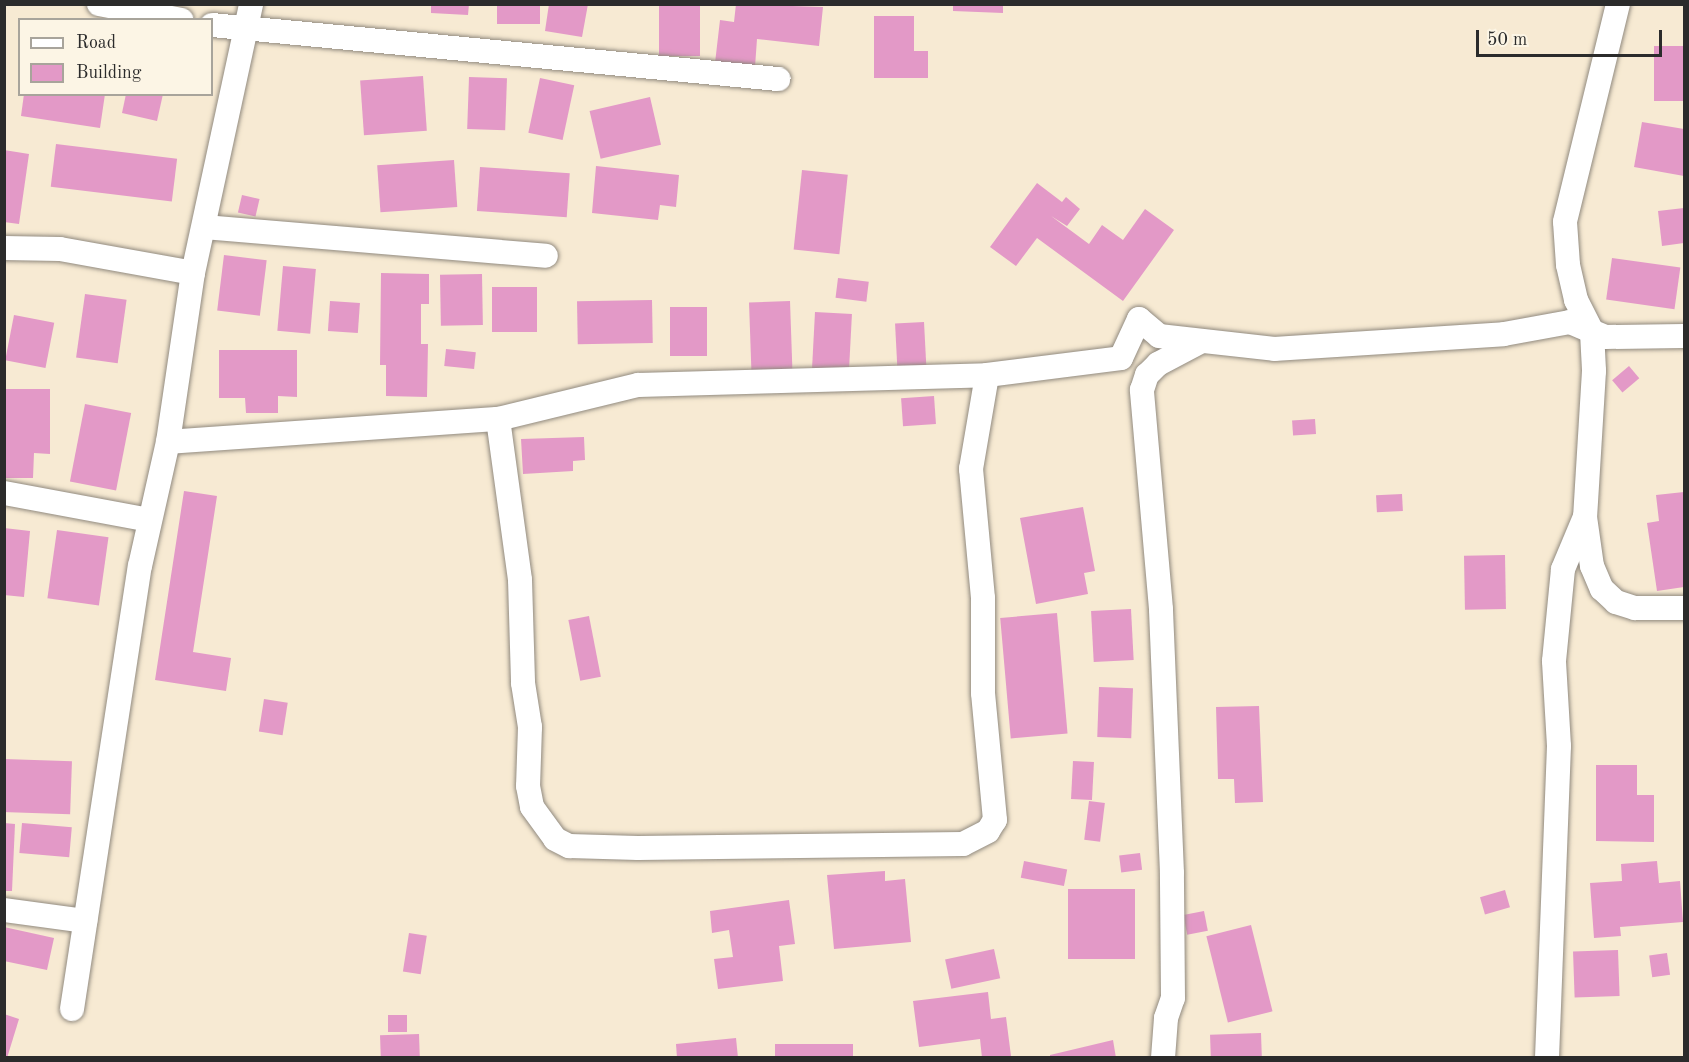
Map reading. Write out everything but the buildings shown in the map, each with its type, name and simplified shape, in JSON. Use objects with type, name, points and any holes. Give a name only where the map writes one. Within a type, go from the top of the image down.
[{"type":"street","points":[[99,4],[171,18]]},
{"type":"street","points":[[72,1009],[149,520],[168,442],[194,273],[251,4]]},
{"type":"street","points":[[1618,4],[1565,222],[1570,273],[1576,300],[1592,332],[1594,372],[1585,517],[1592,566],[1609,596],[1635,608],[1684,608]]},
{"type":"street","points":[[213,25],[246,31],[778,79]]},
{"type":"street","points":[[204,227],[546,256]]},
{"type":"street","points":[[4,248],[60,249],[194,273]]},
{"type":"street","points":[[1121,358],[1139,319],[1159,336],[1274,349],[1504,334],[1570,322],[1605,337],[1684,336]]},
{"type":"street","points":[[1163,1058],[1166,1018],[1173,998],[1172,873],[1161,609],[1142,390],[1147,375],[1158,364],[1200,342]]},
{"type":"street","points":[[168,442],[498,419],[638,385],[987,375],[1121,358]]},
{"type":"street","points":[[1121,358],[1142,390]]},
{"type":"street","points":[[498,419],[520,580],[523,683],[530,727],[528,786],[531,807],[555,839],[569,846],[638,848],[963,844],[988,831],[995,820],[984,693],[983,598],[972,469],[987,375]]},
{"type":"street","points":[[4,493],[149,520]]},
{"type":"street","points":[[1547,1058],[1559,746],[1554,661],[1563,569],[1585,517]]},
{"type":"street","points":[[4,910],[85,921]]}]
